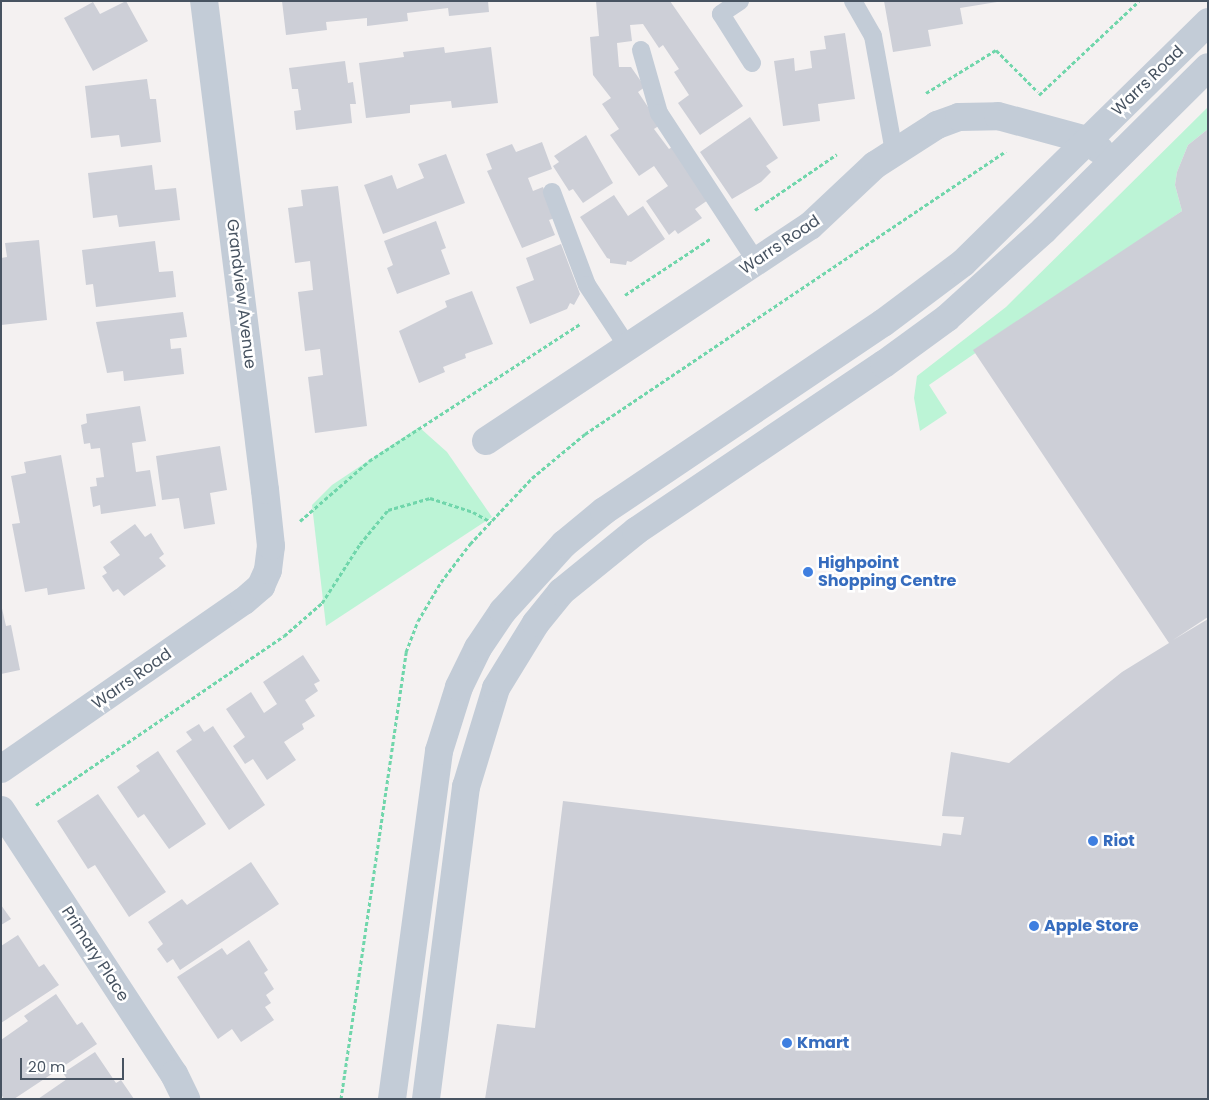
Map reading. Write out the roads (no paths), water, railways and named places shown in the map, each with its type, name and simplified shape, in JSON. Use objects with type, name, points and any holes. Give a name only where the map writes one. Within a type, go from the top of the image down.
[{"type":"street","name":"Grandview Avenue","points":[[204,1],[271,546],[268,570],[261,586]]},
{"type":"street","name":"Warrs Road","points":[[1087,140],[1208,22]]},
{"type":"street","name":"Warrs Road","points":[[486,441],[826,213],[894,150],[938,125],[976,115],[998,116],[1048,127],[1087,140],[1113,160],[1208,67]]},
{"type":"street","points":[[392,1099],[439,751],[459,687],[478,648],[503,611],[564,544],[604,511],[883,323],[963,263],[1087,140]]},
{"type":"street","points":[[426,1099],[466,787],[496,688],[536,623],[561,592],[636,530],[869,374],[947,318],[1007,266],[1113,160]]},
{"type":"street","name":"Warrs Road","points":[[1,769],[229,612],[261,586]]},
{"type":"street","name":"Primary Place","points":[[6,817],[174,1074],[186,1099]]},
{"type":"lane","points":[[740,1],[721,14],[752,63]]},
{"type":"lane","points":[[852,1],[872,36],[894,150]]},
{"type":"lane","points":[[641,50],[659,113],[756,261]]},
{"type":"lane","points":[[552,192],[587,285],[627,346]]},
{"type":"place","name":"Highpoint Shopping Centre","points":[[808,572]]},
{"type":"place","name":"Riot","points":[[1093,841]]},
{"type":"place","name":"Apple Store","points":[[1034,926]]},
{"type":"place","name":"Kmart","points":[[787,1043]]}]
